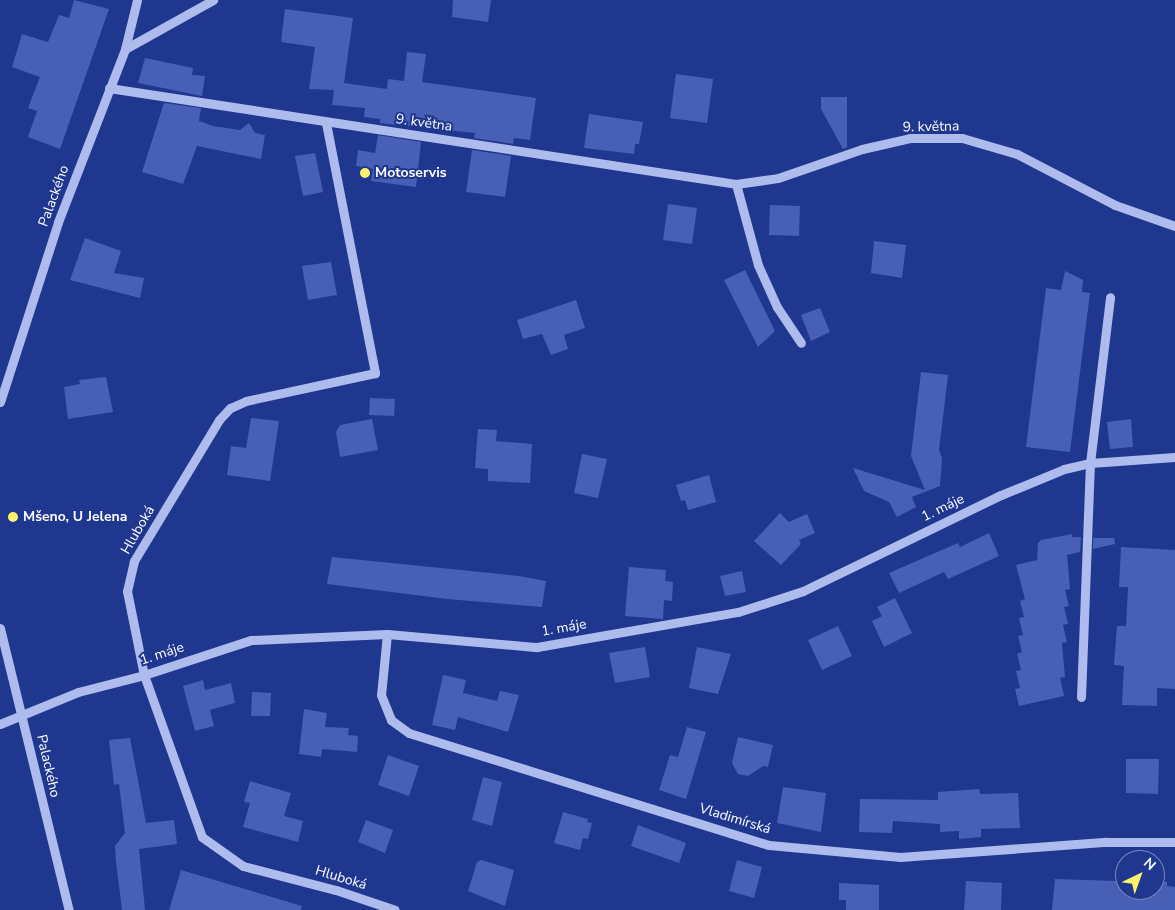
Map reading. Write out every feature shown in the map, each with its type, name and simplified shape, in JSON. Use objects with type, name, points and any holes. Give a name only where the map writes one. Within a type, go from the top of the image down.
[{"type":"street","name":"Palackého","points":[[0,402],[58,222],[125,49],[137,0]]},
{"type":"street","points":[[125,49],[213,0]]},
{"type":"street","name":"9. května","points":[[109,88],[326,123],[736,184],[778,178],[862,149],[910,138],[962,138],[1017,154],[1115,205],[1175,226]]},
{"type":"street","name":"Hluboká","points":[[326,123],[375,373],[246,401],[230,408],[219,420],[134,562],[127,591],[144,675],[202,837],[243,866],[336,890],[395,910]]},
{"type":"street","points":[[736,184],[758,266],[777,307],[801,343]]},
{"type":"street","points":[[1081,696],[1090,463],[1110,297]]},
{"type":"street","name":"1. máje","points":[[0,724],[78,692],[144,675],[251,640],[387,634],[537,647],[738,612],[803,590],[1001,495],[1064,469],[1090,463],[1175,457]]},
{"type":"street","name":"Palackého","points":[[0,628],[69,910]]},
{"type":"street","name":"Vladimírská","points":[[387,634],[380,695],[391,720],[409,733],[769,845],[900,858],[1106,842],[1175,842]]},
{"type":"building","points":[[74,0],[109,9],[60,149],[28,137],[37,111],[28,108],[40,77],[12,67],[22,34],[48,42],[59,15],[69,18]]},
{"type":"building","points":[[453,0],[491,0],[488,22],[452,17]]},
{"type":"building","points":[[285,9],[353,18],[344,83],[387,89],[388,79],[404,81],[407,52],[426,54],[422,82],[536,98],[530,140],[514,138],[513,144],[474,138],[475,133],[380,123],[380,119],[364,117],[365,108],[332,105],[334,90],[309,89],[315,47],[281,42]]},
{"type":"building","points":[[145,58],[193,68],[192,75],[205,76],[202,96],[138,83]]},
{"type":"building","points":[[676,74],[713,79],[707,123],[670,118]]},
{"type":"building","points":[[821,97],[847,97],[847,147],[843,149],[821,109]]},
{"type":"building","points":[[164,103],[201,108],[199,121],[213,126],[240,130],[249,123],[255,133],[265,135],[261,159],[197,146],[183,184],[142,172]]},
{"type":"building","points":[[589,114],[643,122],[639,144],[635,144],[634,154],[584,148]]},
{"type":"building","points":[[378,135],[421,142],[416,187],[371,181],[373,169],[356,166],[358,150],[375,153]]},
{"type":"building","points":[[472,150],[511,156],[505,197],[466,192]]},
{"type":"building","points":[[315,153],[323,192],[303,196],[295,156]]},
{"type":"building","points":[[668,204],[697,208],[692,244],[663,240]]},
{"type":"building","points":[[770,205],[800,206],[799,236],[769,235]]},
{"type":"building","points":[[85,238],[121,251],[114,273],[144,278],[140,298],[70,280]]},
{"type":"building","points":[[874,241],[906,245],[902,278],[871,273]]},
{"type":"building","points":[[331,262],[337,295],[308,300],[302,266]]},
{"type":"building","points":[[745,270],[775,331],[758,347],[724,280]]},
{"type":"building","points":[[1065,271],[1083,280],[1082,292],[1090,293],[1070,452],[1026,447],[1046,288],[1061,290]]},
{"type":"building","points":[[576,300],[585,328],[564,335],[568,349],[551,355],[542,334],[523,339],[517,320]]},
{"type":"building","points":[[820,308],[830,332],[811,341],[801,315]]},
{"type":"building","points":[[921,372],[948,375],[939,450],[942,458],[940,486],[912,497],[916,507],[897,517],[889,502],[864,491],[853,468],[925,490],[911,456]]},
{"type":"building","points":[[106,377],[113,412],[68,419],[64,387],[80,384],[79,380]]},
{"type":"building","points":[[370,398],[395,399],[394,416],[369,415]]},
{"type":"building","points":[[251,418],[279,421],[270,481],[227,475],[231,446],[246,448]]},
{"type":"building","points":[[372,419],[378,450],[340,457],[336,432],[340,425]]},
{"type":"building","points":[[1131,419],[1133,447],[1110,449],[1107,422]]},
{"type":"building","points":[[478,429],[497,430],[496,441],[532,444],[530,483],[488,481],[488,469],[475,468]]},
{"type":"building","points":[[582,454],[607,459],[598,498],[574,493]]},
{"type":"building","points":[[709,475],[716,502],[688,510],[685,500],[681,501],[676,485]]},
{"type":"building","points":[[780,513],[789,522],[807,514],[815,533],[799,540],[801,544],[781,565],[754,541]]},
{"type":"building","points":[[989,533],[999,556],[948,579],[944,572],[899,593],[889,573],[958,543],[960,547]]},
{"type":"building","points":[[1072,534],[1072,537],[1081,537],[1080,552],[1067,555],[1070,589],[1065,590],[1069,606],[1064,607],[1068,624],[1063,625],[1067,642],[1062,643],[1065,677],[1060,678],[1064,696],[1019,706],[1015,689],[1020,688],[1016,671],[1021,670],[1017,654],[1022,652],[1018,636],[1023,635],[1019,618],[1024,617],[1020,601],[1025,599],[1016,565],[1037,560],[1038,543],[1041,540]]},
{"type":"building","points":[[1093,538],[1114,538],[1115,544],[1093,549]]},
{"type":"building","points":[[1121,547],[1175,550],[1175,689],[1157,688],[1157,706],[1122,705],[1124,666],[1114,665],[1117,626],[1126,626],[1128,587],[1119,587]]},
{"type":"building","points":[[332,557],[519,576],[546,581],[542,607],[447,599],[327,584]]},
{"type":"building","points":[[629,567],[666,570],[665,581],[673,582],[672,601],[664,600],[663,619],[625,616]]},
{"type":"building","points":[[742,571],[746,592],[725,596],[720,576]]},
{"type":"building","points":[[895,598],[912,633],[884,647],[872,621],[882,616],[877,607]]},
{"type":"building","points":[[838,626],[852,656],[822,670],[808,640]]},
{"type":"building","points":[[645,647],[650,677],[615,683],[609,653]]},
{"type":"building","points":[[697,647],[731,654],[718,694],[689,688]]},
{"type":"building","points":[[443,675],[466,680],[463,693],[497,701],[500,691],[519,695],[508,732],[458,717],[455,730],[432,725]]},
{"type":"building","points":[[203,680],[205,690],[231,683],[235,703],[210,710],[214,726],[195,731],[183,686]]},
{"type":"building","points":[[252,692],[271,693],[270,716],[251,716]]},
{"type":"building","points":[[304,709],[327,713],[325,727],[349,728],[348,735],[358,736],[357,752],[322,749],[321,757],[299,754]]},
{"type":"building","points":[[687,727],[706,732],[686,799],[659,790],[670,755],[678,757]]},
{"type":"building","points":[[738,737],[773,745],[768,767],[763,766],[748,776],[738,774],[732,763]]},
{"type":"building","points":[[130,738],[146,823],[174,820],[177,844],[139,849],[145,910],[122,910],[116,862],[115,846],[125,833],[119,784],[114,785],[109,740]]},
{"type":"building","points":[[388,755],[419,766],[409,796],[378,785]]},
{"type":"building","points":[[1126,759],[1159,759],[1158,794],[1126,793]]},
{"type":"building","points":[[483,777],[502,782],[492,826],[472,820]]},
{"type":"building","points":[[250,781],[291,793],[284,816],[303,821],[298,842],[243,827],[250,803],[244,802]]},
{"type":"building","points":[[783,787],[826,793],[821,832],[777,823]]},
{"type":"building","points":[[979,789],[980,794],[1018,793],[1020,828],[981,829],[981,837],[959,839],[959,831],[940,832],[940,824],[893,821],[892,833],[859,832],[860,799],[938,800],[938,792]]},
{"type":"building","points":[[563,812],[588,819],[587,822],[592,823],[588,839],[583,838],[580,850],[554,843]]},
{"type":"building","points":[[366,820],[393,830],[385,853],[358,842]]},
{"type":"building","points":[[638,825],[686,843],[679,863],[631,846]]},
{"type":"building","points":[[481,860],[514,870],[505,906],[468,891],[477,862]]},
{"type":"building","points":[[737,860],[762,867],[754,898],[729,891]]},
{"type":"building","points":[[181,870],[302,906],[301,910],[169,910]]},
{"type":"building","points":[[1055,879],[1115,881],[1115,900],[1165,900],[1165,882],[1167,882],[1167,886],[1175,887],[1175,910],[1052,910]]},
{"type":"building","points":[[966,881],[1002,883],[1001,910],[964,910]]},
{"type":"building","points":[[839,883],[879,885],[879,910],[846,910],[846,900],[839,900]]},
{"type":"place","name":"Motoservis","points":[[365,173]]},
{"type":"place","name":"Mšeno, U Jelena","points":[[13,517]]}]
